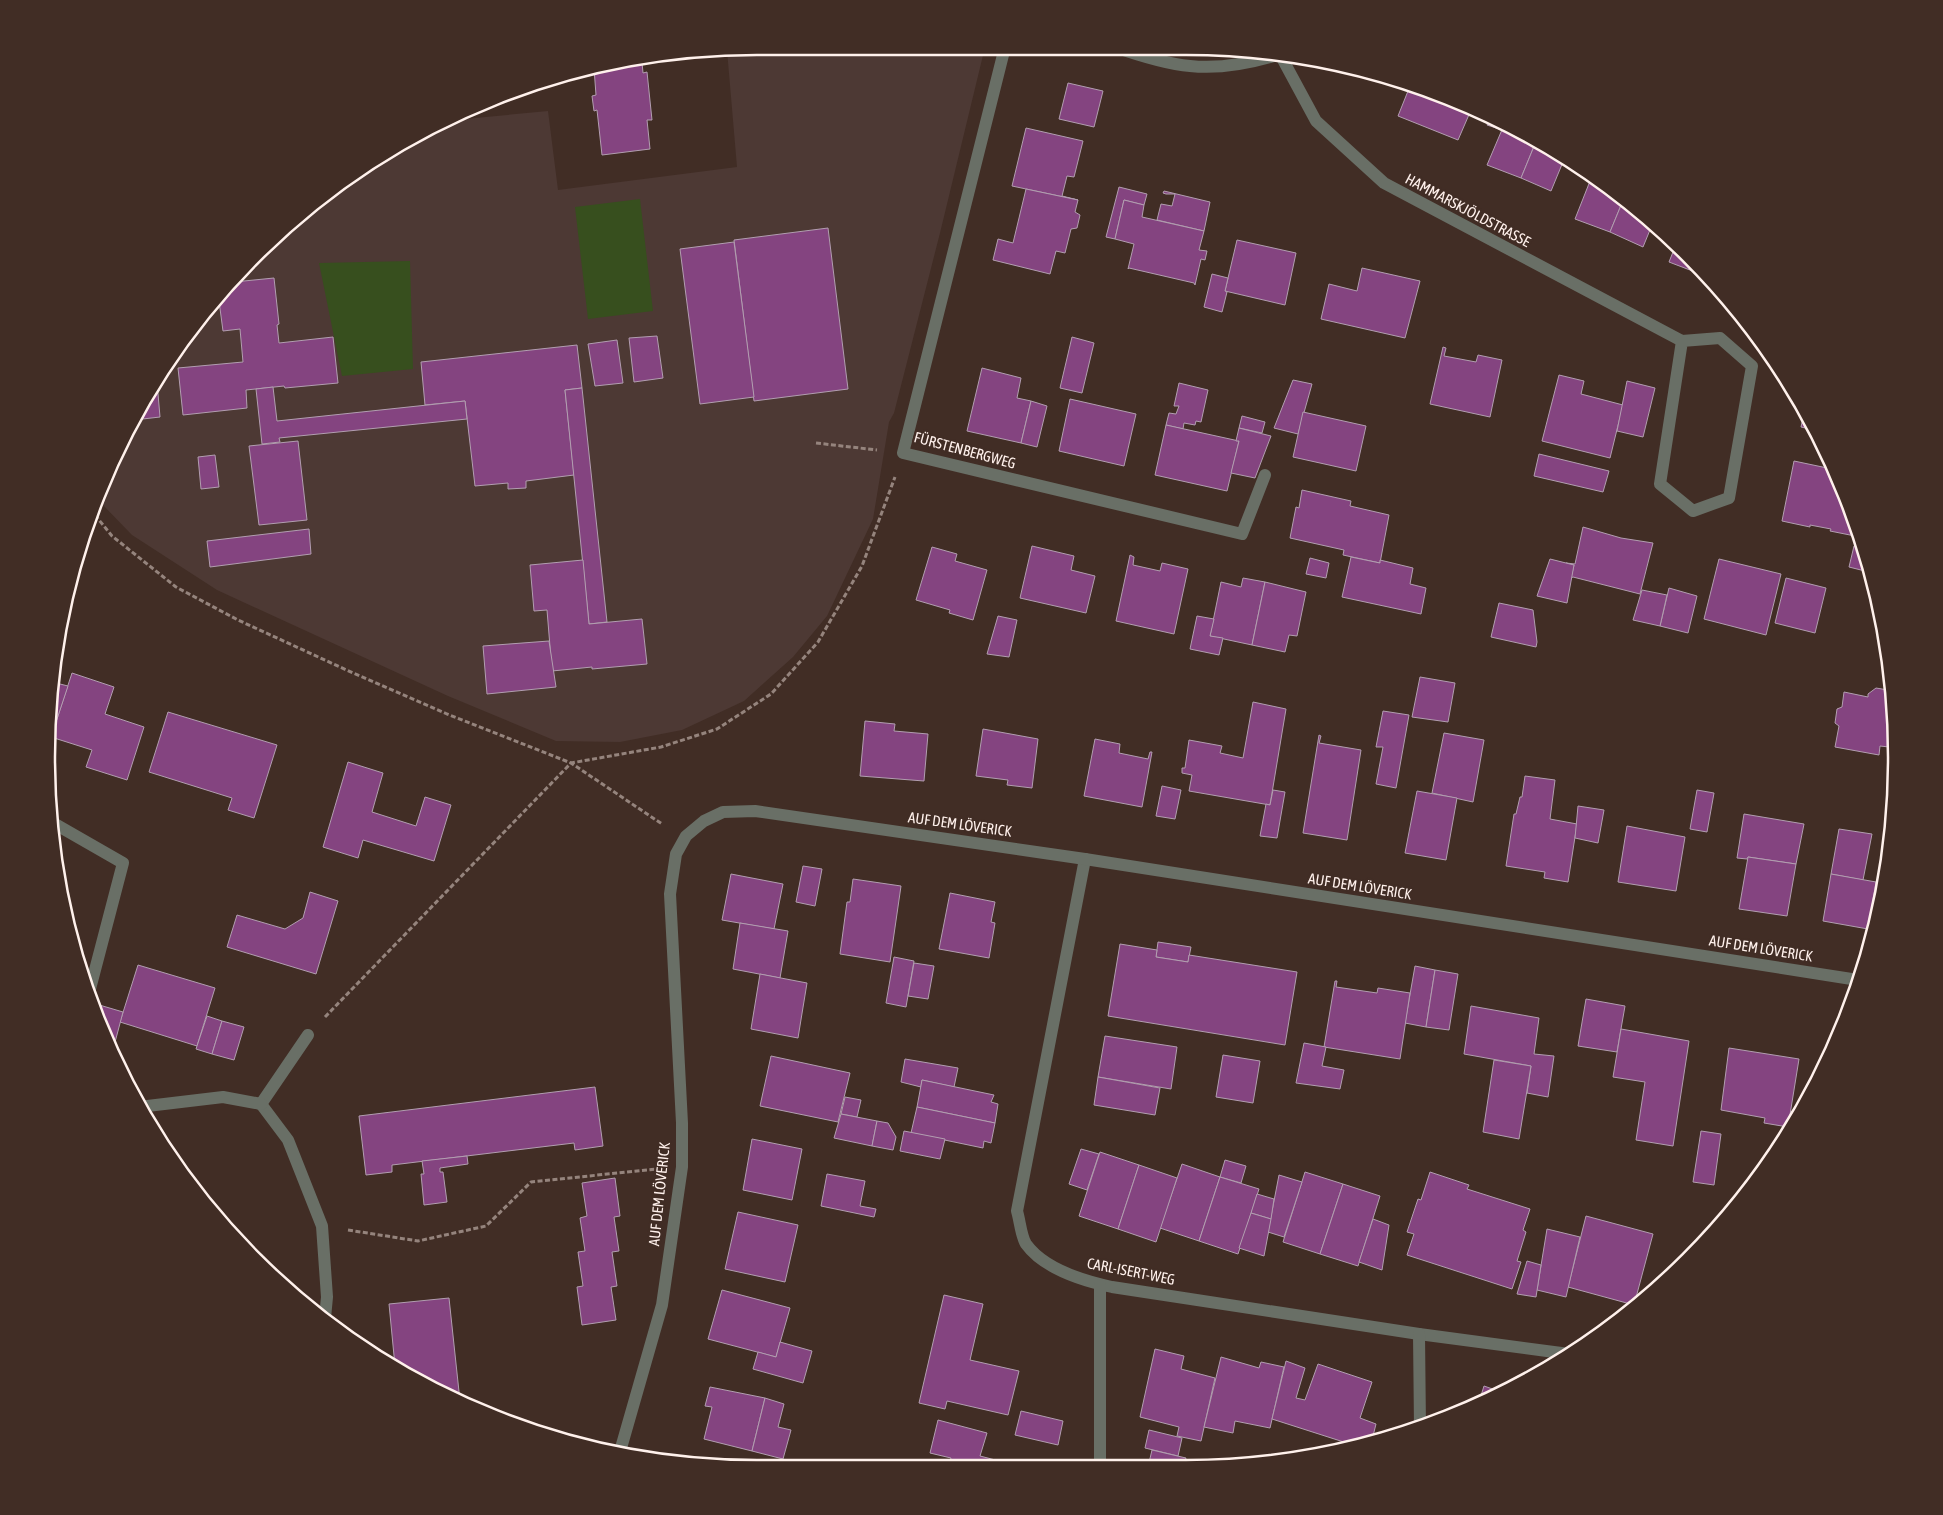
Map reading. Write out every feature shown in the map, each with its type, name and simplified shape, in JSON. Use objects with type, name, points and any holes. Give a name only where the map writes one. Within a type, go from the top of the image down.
[{"type":"street","name":"FÜRSTENBERGWEG","points":[[1003,55],[904,453],[1242,534],[1265,475]]},
{"type":"street","points":[[1138,55],[1190,66],[1228,66],[1262,60]]},
{"type":"street","name":"HAMMARSKJÖLDSTRASSE","points":[[1284,62],[1316,121],[1384,183],[1682,340]]},
{"type":"street","points":[[1720,338],[1752,366],[1729,498],[1693,511],[1660,484],[1682,340],[1720,338]]},
{"type":"street","name":"AUF DEM LÖVERICK","points":[[621,1447],[662,1306],[682,1166],[682,1123],[670,894],[676,854],[686,836],[704,821],[723,812],[755,811],[1084,859],[1852,979]]},
{"type":"street","points":[[59,826],[123,863],[92,982]]},
{"type":"street","name":"CARL-ISERT-WEG","points":[[1084,859],[1017,1211],[1026,1244],[1044,1260],[1079,1279],[1100,1284],[1419,1334],[1559,1353]]},
{"type":"street","points":[[260,1104],[308,1035]]},
{"type":"street","points":[[147,1105],[223,1097],[260,1104],[288,1140],[322,1226],[327,1297],[325,1311]]},
{"type":"street","points":[[1100,1284],[1100,1460]]},
{"type":"street","points":[[1419,1334],[1420,1420]]},
{"type":"path","points":[[308,1035],[571,762],[661,747],[717,729],[771,694],[818,642],[862,566],[904,453],[816,443]]},
{"type":"path","points":[[97,518],[112,536],[176,587],[238,620],[447,714],[571,762],[659,822],[686,836]]},
{"type":"path","points":[[322,1226],[418,1241],[486,1226],[531,1182],[682,1166]]},
{"type":"shaded area","points":[[983,55],[894,413],[889,422],[873,519],[827,616],[793,657],[744,701],[682,730],[620,742],[556,741],[448,696],[217,590],[132,535],[102,504],[127,447],[149,406],[173,367],[229,294],[294,229],[330,200],[367,173],[447,127],[465,119],[548,111],[558,190],[737,167],[728,56]]},
{"type":"green space","points":[[640,199],[653,311],[588,319],[575,207]]},
{"type":"green space","points":[[410,261],[413,369],[342,376],[319,263]]},
{"type":"building","points":[[642,65],[643,73],[647,72],[652,120],[647,120],[650,149],[602,155],[597,110],[594,111],[592,96],[596,95],[594,74]]},
{"type":"building","points":[[1068,83],[1103,91],[1094,127],[1059,119]]},
{"type":"building","points":[[1408,91],[1469,115],[1458,140],[1398,116]]},
{"type":"building","points":[[1026,128],[1083,141],[1074,177],[1067,176],[1062,196],[1078,200],[1012,186]]},
{"type":"building","points":[[1502,130],[1534,147],[1521,178],[1487,165]]},
{"type":"building","points":[[1534,147],[1562,164],[1551,191],[1521,178]]},
{"type":"building","points":[[1589,183],[1621,206],[1610,232],[1575,219]]},
{"type":"building","points":[[1119,187],[1147,194],[1144,205],[1124,200],[1115,239],[1106,237]]},
{"type":"building","points":[[1026,189],[1078,200],[1075,212],[1080,215],[1077,228],[1071,229],[1065,253],[1056,251],[1050,274],[993,260],[998,239],[1013,243]]},
{"type":"building","points":[[1164,191],[1210,202],[1204,231],[1157,220],[1161,204],[1172,206],[1175,194],[1166,194],[1163,193]]},
{"type":"building","points":[[1124,200],[1144,205],[1142,217],[1204,231],[1199,250],[1207,251],[1205,260],[1201,259],[1195,285],[1194,283],[1128,269],[1134,244],[1115,239]]},
{"type":"building","points":[[1621,206],[1650,230],[1643,247],[1610,232]]},
{"type":"building","points":[[828,228],[848,389],[754,401],[734,240]]},
{"type":"building","points":[[1237,240],[1296,253],[1285,305],[1225,291]]},
{"type":"building","points":[[734,242],[754,397],[700,404],[680,249]]},
{"type":"building","points":[[1673,252],[1691,270],[1669,262]]},
{"type":"building","points":[[1362,268],[1420,281],[1405,338],[1321,319],[1329,284],[1357,291]]},
{"type":"building","points":[[1212,274],[1228,278],[1222,312],[1204,307]]},
{"type":"building","points":[[274,278],[279,343],[333,337],[338,383],[246,390],[247,408],[183,415],[178,368],[243,362],[240,329],[223,331],[220,306],[241,281]]},
{"type":"building","points":[[657,336],[663,378],[634,382],[629,338]]},
{"type":"building","points":[[1072,337],[1094,343],[1082,393],[1060,388]]},
{"type":"building","points":[[617,340],[623,383],[595,386],[588,344]]},
{"type":"building","points":[[577,345],[582,388],[565,390],[574,475],[526,481],[526,488],[508,489],[508,483],[475,486],[465,401],[425,405],[421,362]]},
{"type":"building","points":[[1443,347],[1446,348],[1444,356],[1476,362],[1478,355],[1502,360],[1490,417],[1430,404]]},
{"type":"building","points":[[982,368],[1021,378],[1017,398],[1031,401],[1021,443],[967,431]]},
{"type":"building","points":[[1559,375],[1584,381],[1581,394],[1623,405],[1610,458],[1542,441]]},
{"type":"building","points":[[1293,380],[1312,384],[1298,434],[1274,428]]},
{"type":"building","points":[[1627,381],[1655,388],[1643,437],[1617,431]]},
{"type":"building","points":[[1179,383],[1208,390],[1201,422],[1196,421],[1195,425],[1184,423],[1183,429],[1166,425],[1169,413],[1176,414],[1179,406],[1174,406]]},
{"type":"building","points":[[273,387],[277,421],[465,401],[467,419],[279,438],[280,442],[262,444],[256,389]]},
{"type":"building","points":[[582,388],[607,622],[589,624],[565,390]]},
{"type":"building","points":[[158,392],[160,417],[142,419]]},
{"type":"building","points":[[1070,399],[1136,414],[1124,466],[1059,451]]},
{"type":"building","points":[[1031,401],[1047,406],[1037,447],[1021,443]]},
{"type":"building","points":[[1303,412],[1366,426],[1356,471],[1293,457]]},
{"type":"building","points":[[1242,416],[1265,422],[1262,433],[1239,428]]},
{"type":"building","points":[[1166,425],[1239,441],[1227,491],[1155,475]]},
{"type":"building","points":[[1239,428],[1271,436],[1255,478],[1231,473],[1239,441],[1236,441]]},
{"type":"building","points":[[298,441],[307,520],[259,525],[249,446]]},
{"type":"building","points":[[1539,454],[1609,471],[1603,492],[1534,476]]},
{"type":"building","points":[[215,455],[219,487],[201,489],[198,457]]},
{"type":"building","points":[[1794,461],[1825,468],[1852,535],[1830,531],[1831,529],[1782,521]]},
{"type":"building","points":[[1302,490],[1351,501],[1350,506],[1389,515],[1380,563],[1343,555],[1344,550],[1290,538],[1296,507],[1299,508]]},
{"type":"building","points":[[1583,527],[1621,538],[1653,543],[1640,594],[1571,578],[1574,565],[1566,563],[1575,564]]},
{"type":"building","points":[[309,529],[311,554],[210,567],[207,541]]},
{"type":"building","points":[[1032,546],[1074,556],[1071,570],[1095,576],[1086,613],[1020,598]]},
{"type":"building","points":[[1854,546],[1855,546],[1862,570],[1849,567]]},
{"type":"building","points":[[932,547],[957,554],[955,561],[987,570],[973,620],[949,613],[950,610],[916,600]]},
{"type":"building","points":[[1130,555],[1134,557],[1133,565],[1160,571],[1162,563],[1188,569],[1174,634],[1116,621]]},
{"type":"building","points":[[1351,557],[1380,563],[1380,560],[1413,568],[1410,584],[1426,588],[1421,614],[1342,597]]},
{"type":"building","points":[[1310,558],[1329,563],[1326,578],[1306,574]]},
{"type":"building","points":[[1550,559],[1574,565],[1567,603],[1537,596]]},
{"type":"building","points":[[1719,559],[1781,574],[1766,635],[1704,619]]},
{"type":"building","points":[[583,560],[589,624],[642,619],[647,664],[552,671],[547,610],[534,611],[530,565]]},
{"type":"building","points":[[1243,578],[1265,582],[1252,645],[1210,636],[1221,582],[1241,587]]},
{"type":"building","points":[[1786,578],[1826,588],[1815,633],[1775,623]]},
{"type":"building","points":[[1265,582],[1306,592],[1297,636],[1289,635],[1285,652],[1252,645]]},
{"type":"building","points":[[1669,588],[1697,596],[1688,633],[1660,626]]},
{"type":"building","points":[[1642,590],[1667,595],[1660,626],[1633,620]]},
{"type":"building","points":[[1499,603],[1533,610],[1536,647],[1491,637]]},
{"type":"building","points":[[998,616],[1017,620],[1009,657],[987,654]]},
{"type":"building","points":[[1197,616],[1214,619],[1210,636],[1223,638],[1219,655],[1190,649]]},
{"type":"building","points":[[549,641],[556,687],[487,694],[483,646]]},
{"type":"building","points":[[72,673],[114,687],[105,714],[144,727],[127,780],[86,767],[92,750],[56,739],[57,720]]},
{"type":"building","points":[[1420,677],[1455,683],[1448,722],[1412,717]]},
{"type":"building","points":[[59,684],[68,686],[57,720]]},
{"type":"building","points":[[1876,688],[1884,689],[1888,747],[1880,746],[1879,755],[1835,747],[1839,726],[1835,723],[1837,709],[1842,707],[1844,692],[1868,697],[1868,694]]},
{"type":"building","points":[[1253,702],[1286,709],[1270,805],[1189,791],[1192,775],[1182,773],[1182,768],[1185,768],[1189,740],[1222,746],[1220,753],[1243,758]]},
{"type":"building","points":[[1383,711],[1409,715],[1396,788],[1376,784],[1383,747],[1376,747]]},
{"type":"building","points":[[168,712],[277,745],[254,818],[228,810],[232,798],[149,772]]},
{"type":"building","points":[[865,721],[895,724],[894,731],[928,734],[924,781],[860,776]]},
{"type":"building","points":[[983,729],[1038,739],[1032,788],[1007,785],[1008,780],[976,776]]},
{"type":"building","points":[[1444,733],[1484,740],[1473,802],[1432,793]]},
{"type":"building","points":[[1319,735],[1321,736],[1319,743],[1361,750],[1347,840],[1303,833]]},
{"type":"building","points":[[1095,739],[1120,744],[1119,753],[1148,759],[1150,752],[1152,752],[1142,807],[1084,796]]},
{"type":"building","points":[[348,762],[383,773],[372,812],[416,826],[425,797],[451,805],[434,861],[363,840],[358,858],[323,847]]},
{"type":"building","points":[[1525,776],[1555,780],[1550,819],[1577,824],[1568,882],[1544,878],[1545,872],[1506,866],[1514,814],[1516,814],[1520,797],[1522,797]]},
{"type":"building","points":[[1162,786],[1181,790],[1175,819],[1156,816]]},
{"type":"building","points":[[1273,790],[1285,792],[1277,838],[1260,836],[1266,804],[1270,805]]},
{"type":"building","points":[[1697,790],[1714,793],[1707,832],[1690,829]]},
{"type":"building","points":[[1417,791],[1457,798],[1446,860],[1405,853]]},
{"type":"building","points":[[1578,806],[1604,810],[1598,843],[1575,838]]},
{"type":"building","points":[[1744,814],[1804,824],[1796,864],[1748,857],[1747,859],[1737,858]]},
{"type":"building","points":[[1627,826],[1685,837],[1676,891],[1618,882]]},
{"type":"building","points":[[1839,829],[1872,834],[1863,880],[1831,874]]},
{"type":"building","points":[[1748,857],[1796,864],[1787,916],[1739,909]]},
{"type":"building","points":[[803,866],[822,869],[815,906],[796,902]]},
{"type":"building","points":[[731,874],[783,884],[774,929],[722,920]]},
{"type":"building","points":[[1831,874],[1876,882],[1867,929],[1823,921]]},
{"type":"building","points":[[853,879],[901,886],[890,962],[840,954],[847,902],[850,902]]},
{"type":"building","points":[[310,892],[338,901],[316,974],[227,947],[237,915],[285,929],[303,918]]},
{"type":"building","points":[[950,893],[995,902],[991,922],[995,923],[989,958],[939,949]]},
{"type":"building","points":[[740,923],[788,931],[780,978],[733,969]]},
{"type":"building","points":[[1158,942],[1191,947],[1188,962],[1156,957]]},
{"type":"building","points":[[1120,944],[1157,950],[1156,957],[1188,962],[1189,955],[1297,972],[1285,1045],[1108,1016]]},
{"type":"building","points":[[894,957],[914,961],[906,1007],[886,1003]]},
{"type":"building","points":[[914,963],[934,966],[928,999],[908,996]]},
{"type":"building","points":[[138,965],[215,988],[197,1046],[120,1022]]},
{"type":"building","points":[[1415,966],[1435,970],[1426,1027],[1405,1023]]},
{"type":"building","points":[[1435,970],[1458,974],[1449,1030],[1426,1027]]},
{"type":"building","points":[[760,974],[807,983],[798,1038],[751,1029]]},
{"type":"building","points":[[1335,981],[1337,981],[1336,987],[1377,993],[1378,988],[1410,993],[1400,1059],[1324,1047]]},
{"type":"building","points":[[1586,999],[1625,1006],[1617,1052],[1578,1046]]},
{"type":"building","points":[[100,1005],[123,1012],[115,1042]]},
{"type":"building","points":[[1471,1006],[1539,1018],[1534,1054],[1554,1056],[1548,1097],[1527,1093],[1531,1066],[1464,1054]]},
{"type":"building","points":[[207,1016],[222,1021],[212,1054],[196,1049]]},
{"type":"building","points":[[222,1021],[244,1027],[234,1060],[212,1054]]},
{"type":"building","points":[[1621,1029],[1689,1041],[1673,1146],[1636,1140],[1645,1082],[1613,1077]]},
{"type":"building","points":[[1105,1036],[1177,1047],[1171,1089],[1098,1077]]},
{"type":"building","points":[[1304,1043],[1326,1047],[1322,1066],[1344,1070],[1340,1089],[1296,1083]]},
{"type":"building","points":[[1729,1048],[1799,1059],[1790,1116],[1783,1126],[1764,1123],[1765,1118],[1721,1110]]},
{"type":"building","points":[[1223,1055],[1260,1061],[1253,1103],[1216,1097]]},
{"type":"building","points":[[771,1056],[850,1073],[838,1122],[760,1106]]},
{"type":"building","points":[[905,1059],[958,1068],[954,1087],[922,1080],[921,1087],[901,1082]]},
{"type":"building","points":[[1494,1060],[1531,1066],[1519,1139],[1483,1132]]},
{"type":"building","points":[[1098,1077],[1160,1088],[1155,1115],[1094,1105]]},
{"type":"building","points":[[922,1080],[994,1095],[991,1102],[998,1104],[995,1123],[917,1107]]},
{"type":"building","points":[[595,1087],[603,1146],[575,1150],[574,1143],[392,1165],[392,1172],[366,1175],[359,1116]]},
{"type":"building","points":[[845,1097],[861,1100],[857,1117],[841,1114]]},
{"type":"building","points":[[917,1107],[995,1123],[991,1143],[984,1141],[983,1148],[911,1133]]},
{"type":"building","points":[[841,1114],[877,1121],[872,1146],[834,1138]]},
{"type":"building","points":[[877,1121],[888,1123],[896,1137],[893,1150],[872,1146]]},
{"type":"building","points":[[904,1131],[945,1139],[940,1159],[900,1151]]},
{"type":"building","points":[[1701,1131],[1721,1134],[1714,1185],[1693,1182]]},
{"type":"building","points":[[752,1139],[802,1149],[792,1200],[743,1190]]},
{"type":"building","points":[[1081,1149],[1099,1154],[1087,1190],[1069,1184]]},
{"type":"building","points":[[1100,1152],[1139,1165],[1118,1229],[1079,1216]]},
{"type":"building","points":[[467,1156],[468,1164],[440,1168],[440,1172],[443,1172],[447,1202],[424,1205],[421,1174],[424,1174],[422,1161]]},
{"type":"building","points":[[1225,1160],[1246,1166],[1241,1183],[1220,1177]]},
{"type":"building","points":[[1182,1164],[1220,1177],[1199,1241],[1160,1228]]},
{"type":"building","points":[[1139,1165],[1177,1178],[1156,1242],[1118,1229]]},
{"type":"building","points":[[1305,1172],[1343,1184],[1320,1254],[1283,1242]]},
{"type":"building","points":[[1430,1172],[1469,1185],[1467,1189],[1530,1209],[1523,1230],[1526,1232],[1517,1261],[1521,1262],[1512,1289],[1407,1255],[1414,1234],[1407,1232],[1418,1199],[1421,1200]]},
{"type":"building","points":[[827,1174],[865,1181],[860,1206],[876,1209],[874,1217],[821,1206]]},
{"type":"building","points":[[1279,1175],[1302,1182],[1284,1237],[1268,1232]]},
{"type":"building","points":[[1220,1177],[1259,1189],[1238,1254],[1199,1241]]},
{"type":"building","points":[[615,1178],[620,1216],[614,1217],[619,1251],[612,1252],[617,1286],[611,1287],[616,1320],[582,1325],[577,1287],[583,1286],[578,1252],[585,1251],[580,1218],[587,1216],[582,1183]]},
{"type":"building","points":[[1343,1184],[1380,1196],[1358,1266],[1320,1254]]},
{"type":"building","points":[[1257,1194],[1274,1199],[1271,1219],[1251,1213]]},
{"type":"building","points":[[738,1212],[798,1225],[785,1282],[725,1269]]},
{"type":"building","points":[[1251,1213],[1271,1219],[1264,1256],[1239,1248]]},
{"type":"building","points":[[1586,1216],[1653,1234],[1636,1296],[1628,1303],[1568,1287]]},
{"type":"building","points":[[1373,1219],[1389,1225],[1382,1270],[1359,1262]]},
{"type":"building","points":[[1547,1229],[1580,1237],[1566,1297],[1537,1290]]},
{"type":"building","points":[[1527,1261],[1541,1265],[1536,1297],[1517,1294]]},
{"type":"building","points":[[722,1290],[790,1308],[776,1357],[708,1339]]},
{"type":"building","points":[[944,1295],[983,1304],[970,1360],[1019,1371],[1008,1415],[947,1401],[945,1409],[919,1403]]},
{"type":"building","points":[[449,1298],[459,1394],[394,1359],[389,1304]]},
{"type":"building","points":[[780,1342],[812,1351],[803,1383],[753,1369],[758,1352],[776,1357]]},
{"type":"building","points":[[1155,1349],[1184,1356],[1181,1369],[1215,1378],[1201,1441],[1177,1436],[1179,1427],[1140,1417]]},
{"type":"building","points":[[1221,1357],[1259,1368],[1261,1362],[1284,1367],[1270,1428],[1235,1421],[1233,1433],[1204,1427]]},
{"type":"building","points":[[1286,1361],[1305,1368],[1296,1398],[1305,1400],[1318,1364],[1372,1382],[1360,1418],[1376,1424],[1373,1434],[1343,1442],[1272,1419]]},
{"type":"building","points":[[1484,1386],[1493,1389],[1481,1395]]},
{"type":"building","points":[[710,1387],[765,1398],[752,1451],[704,1439],[712,1407],[705,1406]]},
{"type":"building","points":[[765,1398],[784,1404],[778,1427],[791,1430],[783,1459],[752,1451]]},
{"type":"building","points":[[1021,1411],[1063,1421],[1058,1445],[1015,1435]]},
{"type":"building","points":[[938,1420],[987,1433],[980,1456],[995,1460],[950,1460],[951,1458],[930,1453]]},
{"type":"building","points":[[1149,1430],[1182,1438],[1178,1456],[1145,1448]]},
{"type":"building","points":[[1152,1450],[1186,1458],[1185,1460],[1150,1460]]}]
